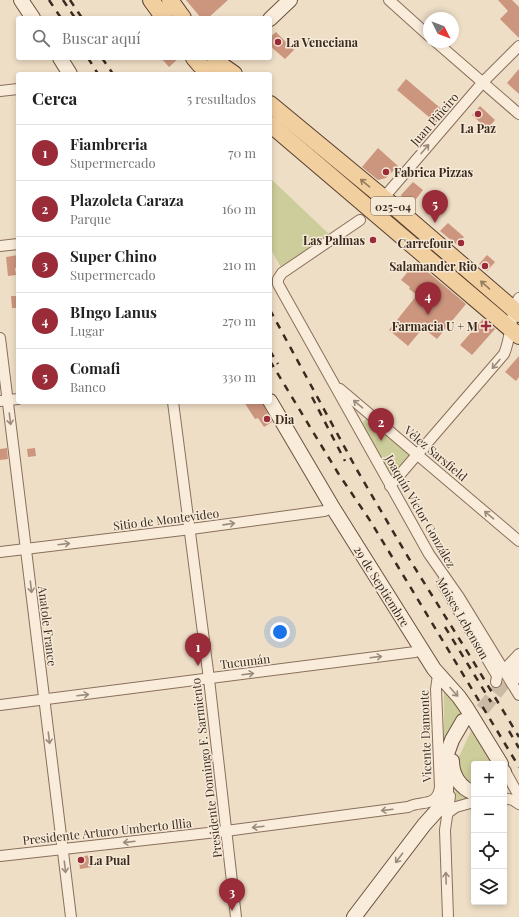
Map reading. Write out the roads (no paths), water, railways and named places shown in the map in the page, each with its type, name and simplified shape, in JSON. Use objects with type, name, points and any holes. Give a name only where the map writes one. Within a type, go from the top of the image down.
[{"type":"main road","points":[[151,0],[163,16]]},
{"type":"main road","points":[[170,0],[182,16]]},
{"type":"main road","points":[[196,60],[200,65],[218,68]]},
{"type":"main road","name":"025-04","points":[[272,106],[518,308]]},
{"type":"main road","name":"025-04","points":[[272,126],[366,215],[515,332]]},
{"type":"street","points":[[21,0],[32,16]]},
{"type":"street","points":[[272,17],[290,0]]},
{"type":"street","points":[[389,0],[423,31]]},
{"type":"street","name":"Juan Piñeiro","points":[[282,273],[366,215],[383,198],[482,82],[519,46]]},
{"type":"street","points":[[443,48],[519,114]]},
{"type":"street","points":[[61,60],[69,72]]},
{"type":"street","points":[[0,91],[16,89]]},
{"type":"street","points":[[0,246],[16,244]]},
{"type":"street","name":"Joaquín Víctor González","points":[[282,273],[278,279],[278,284],[390,486],[429,554],[458,597],[514,669],[512,683],[519,695]]},
{"type":"street","points":[[390,486],[504,354],[515,332],[512,319],[518,308]]},
{"type":"street","name":"Anatole France","points":[[0,338],[4,401],[26,549],[71,917]]},
{"type":"street","name":"Vélez Sarsfield","points":[[335,385],[519,541]]},
{"type":"street","points":[[4,401],[16,399]]},
{"type":"street","name":"Presidente Domingo F. Sarmiento","points":[[173,404],[191,529],[236,917]]},
{"type":"street","name":"29 de Septiembre","points":[[272,404],[333,508],[422,650],[438,675],[466,707],[499,761]]},
{"type":"street","name":"Sitio de Montevideo","points":[[0,552],[191,529],[324,511],[333,508]]},
{"type":"street","name":"Moises Lebenson","points":[[429,554],[442,583],[496,674],[496,682]]},
{"type":"street","name":"Tucumán","points":[[0,705],[209,679],[422,650]]},
{"type":"street","points":[[512,683],[514,669],[519,654]]},
{"type":"street","name":"Vicente Damonte","points":[[438,675],[436,689],[440,788],[444,830],[448,917]]},
{"type":"street","points":[[354,917],[446,797],[447,754],[452,740],[466,723],[463,733],[455,747],[452,769],[458,781],[471,791]]},
{"type":"street","name":"Vicente Damonte","points":[[441,805],[451,789],[452,769]]},
{"type":"street","points":[[507,774],[519,796]]},
{"type":"street","points":[[507,798],[519,804]]},
{"type":"street","name":"Presidente Arturo Umberto Illia","points":[[0,856],[226,831],[408,807],[418,809],[441,805],[456,806],[471,803]]},
{"type":"street","points":[[424,825],[435,824],[444,830]]},
{"type":"tunnel","points":[[469,726],[515,669]]},
{"type":"railway","points":[[49,0],[60,16]]},
{"type":"railway","points":[[63,0],[74,16]]},
{"type":"railway","points":[[70,0],[81,16]]},
{"type":"railway","points":[[89,60],[97,72]]},
{"type":"railway","points":[[103,60],[112,72]]},
{"type":"railway","points":[[272,314],[357,470],[408,557],[519,737]]},
{"type":"railway","points":[[272,354],[278,364]]},
{"type":"railway","points":[[272,364],[338,473],[371,522],[519,767]]},
{"type":"railway","points":[[312,397],[345,461]]},
{"type":"railway","points":[[445,627],[491,702]]},
{"type":"railway","points":[[509,731],[519,748]]},
{"type":"place","name":"La Veneciana","points":[[278,42]]},
{"type":"place","name":"La Paz","points":[[478,114]]},
{"type":"place","name":"Fabrica Pizzas","points":[[386,172]]},
{"type":"place","name":"Comafi","points":[[435,223]]},
{"type":"place","name":"Las Palmas","points":[[373,240]]},
{"type":"place","name":"Carrefour","points":[[461,243]]},
{"type":"place","name":"Salamander Rio","points":[[485,266]]},
{"type":"place","name":"BIngo Lanus","points":[[428,315]]},
{"type":"place","name":"Farmacia U + M","points":[[486,326]]},
{"type":"place","name":"Dia","points":[[267,419]]},
{"type":"place","name":"Plazoleta Caraza","points":[[381,441]]},
{"type":"place","name":"Fiambreria","points":[[198,666]]},
{"type":"place","name":"La Pual","points":[[81,860]]},
{"type":"place","name":"Super Chino","points":[[232,911]]}]
